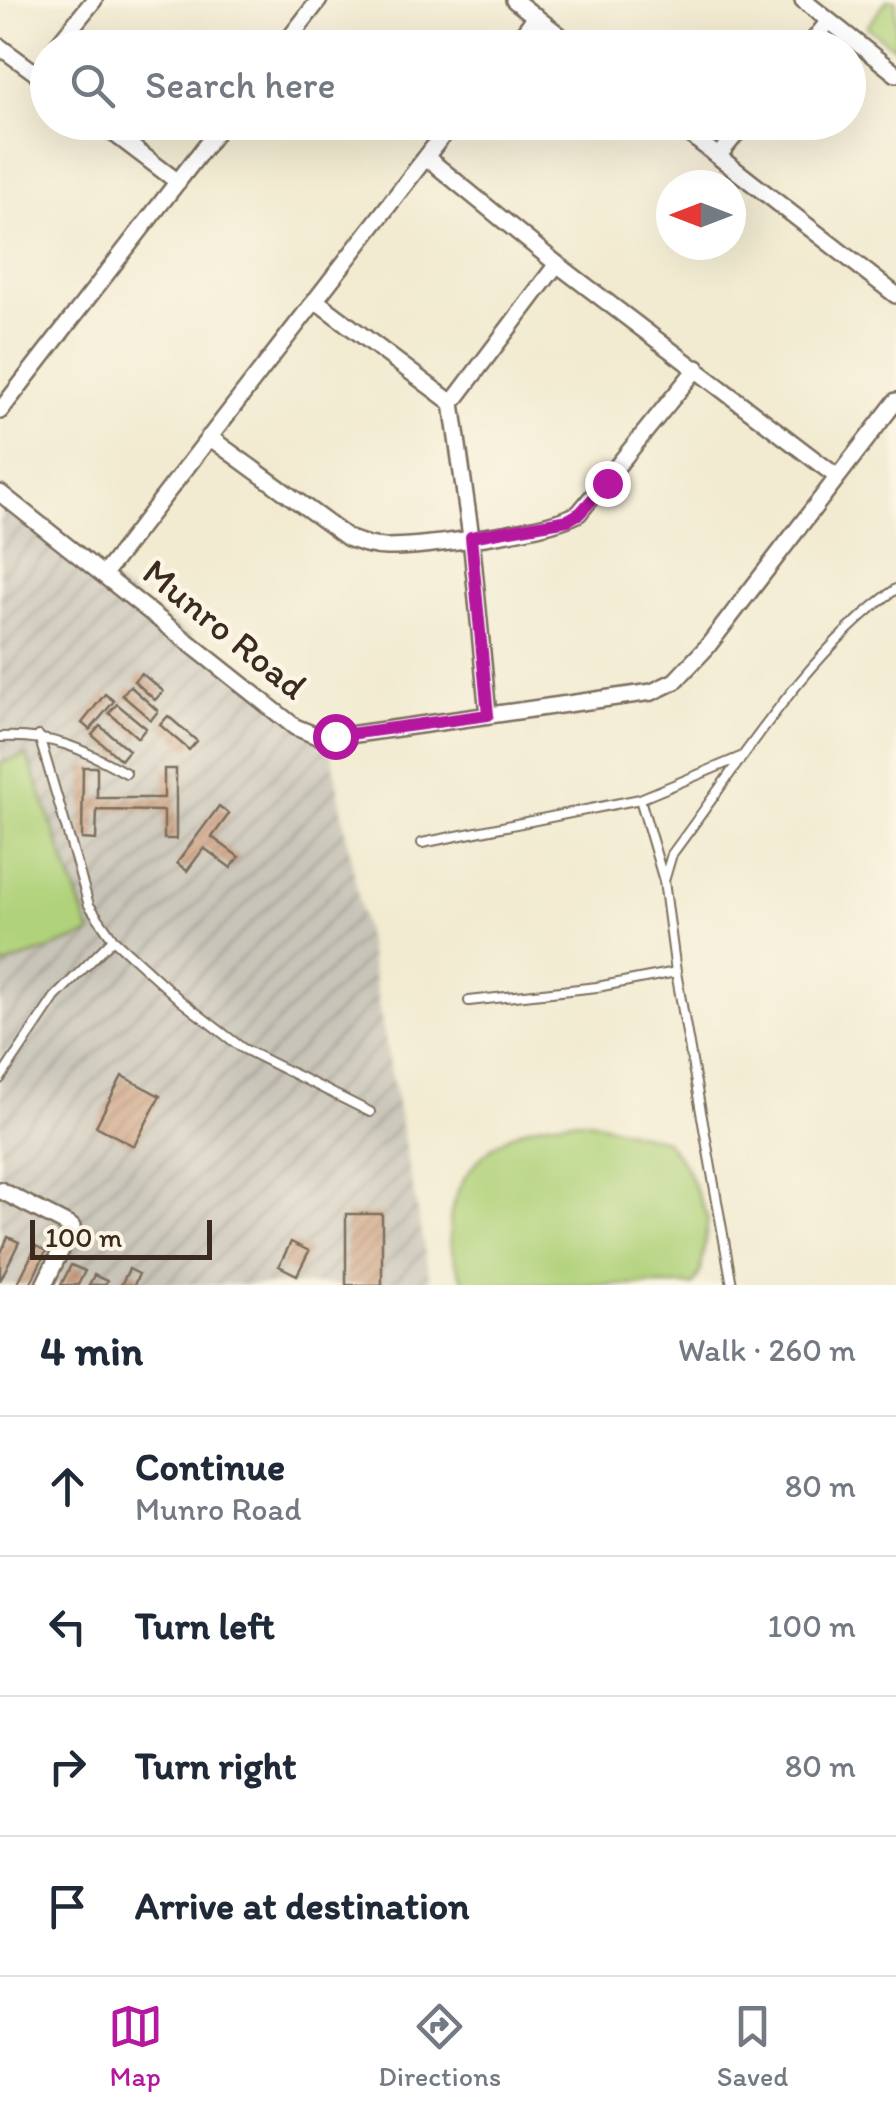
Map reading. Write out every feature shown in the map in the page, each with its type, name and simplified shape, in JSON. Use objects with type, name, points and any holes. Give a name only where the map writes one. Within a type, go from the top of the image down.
[{"type":"street","points":[[70,30],[94,0]]},
{"type":"street","points":[[296,30],[319,0]]},
{"type":"street","points":[[514,0],[554,30]]},
{"type":"street","points":[[803,0],[840,30]]},
{"type":"street","points":[[526,30],[536,16]]},
{"type":"street","points":[[822,30],[829,21]]},
{"type":"street","points":[[0,47],[30,69]]},
{"type":"street","points":[[866,50],[896,74]]},
{"type":"street","points":[[123,140],[178,182]]},
{"type":"street","points":[[0,410],[210,140]]},
{"type":"street","points":[[104,574],[439,140]]},
{"type":"street","points":[[699,140],[896,296]]},
{"type":"street","points":[[719,155],[731,140]]},
{"type":"street","points":[[426,157],[558,264],[836,476]]},
{"type":"street","points":[[452,402],[558,264]]},
{"type":"street","points":[[315,300],[452,402],[471,537],[488,715]]},
{"type":"street","points":[[209,437],[330,526],[366,545],[385,547],[471,537],[556,523],[580,513],[696,368]]},
{"type":"street","name":"Munro Road","points":[[0,493],[265,705],[308,734],[349,734],[652,692],[675,681],[707,648],[896,401]]},
{"type":"street","points":[[0,1190],[72,1227],[44,1285]]},
{"type":"lane","points":[[664,881],[672,854],[823,654],[868,608],[896,589]]},
{"type":"lane","points":[[0,737],[39,736],[87,752],[126,773]]},
{"type":"lane","points":[[39,736],[89,904],[112,940],[242,1048],[370,1112]]},
{"type":"lane","points":[[422,844],[640,799],[747,754]]},
{"type":"lane","points":[[640,799],[664,881],[676,972],[732,1285]]},
{"type":"lane","points":[[0,1080],[55,997],[112,940]]},
{"type":"lane","points":[[469,1001],[597,987],[676,972]]},
{"type":"shaded area","points":[[0,501],[328,734],[431,1285],[0,1285]]},
{"type":"green space","points":[[887,0],[896,0],[896,49],[867,27]]},
{"type":"green space","points":[[27,755],[91,934],[0,967],[0,763]]},
{"type":"green space","points":[[585,1120],[665,1140],[686,1167],[708,1219],[701,1271],[693,1285],[466,1285],[450,1241],[450,1219],[464,1179],[494,1146],[523,1129]]},
{"type":"building","points":[[141,673],[163,691],[155,700],[134,681]]},
{"type":"building","points":[[130,686],[158,711],[151,720],[122,695]]},
{"type":"building","points":[[105,694],[114,701],[90,730],[82,723]]},
{"type":"building","points":[[117,704],[146,728],[138,738],[109,713]]},
{"type":"building","points":[[168,716],[197,741],[189,750],[160,725]]},
{"type":"building","points":[[100,726],[129,750],[121,760],[92,735]]},
{"type":"building","points":[[83,767],[97,767],[97,798],[164,798],[164,769],[176,769],[176,839],[164,839],[164,811],[97,810],[96,840],[82,839]]},
{"type":"building","points":[[219,806],[229,814],[212,837],[239,857],[231,868],[204,848],[187,871],[177,863]]},
{"type":"building","points":[[122,1076],[160,1096],[134,1146],[96,1126]]},
{"type":"building","points":[[346,1214],[382,1214],[382,1285],[346,1285]]},
{"type":"building","points":[[8,1237],[19,1242],[0,1281],[0,1255]]},
{"type":"building","points":[[291,1242],[309,1251],[297,1275],[279,1266]]},
{"type":"building","points":[[36,1246],[46,1251],[30,1285],[17,1285]]},
{"type":"building","points":[[71,1265],[85,1271],[78,1285],[61,1285]]},
{"type":"building","points":[[129,1269],[139,1274],[134,1285],[121,1285]]},
{"type":"building","points":[[94,1275],[107,1281],[105,1285],[89,1285]]},
{"type":"route","points":[[335,736],[488,715],[471,537],[568,520],[580,513],[607,483]]}]
